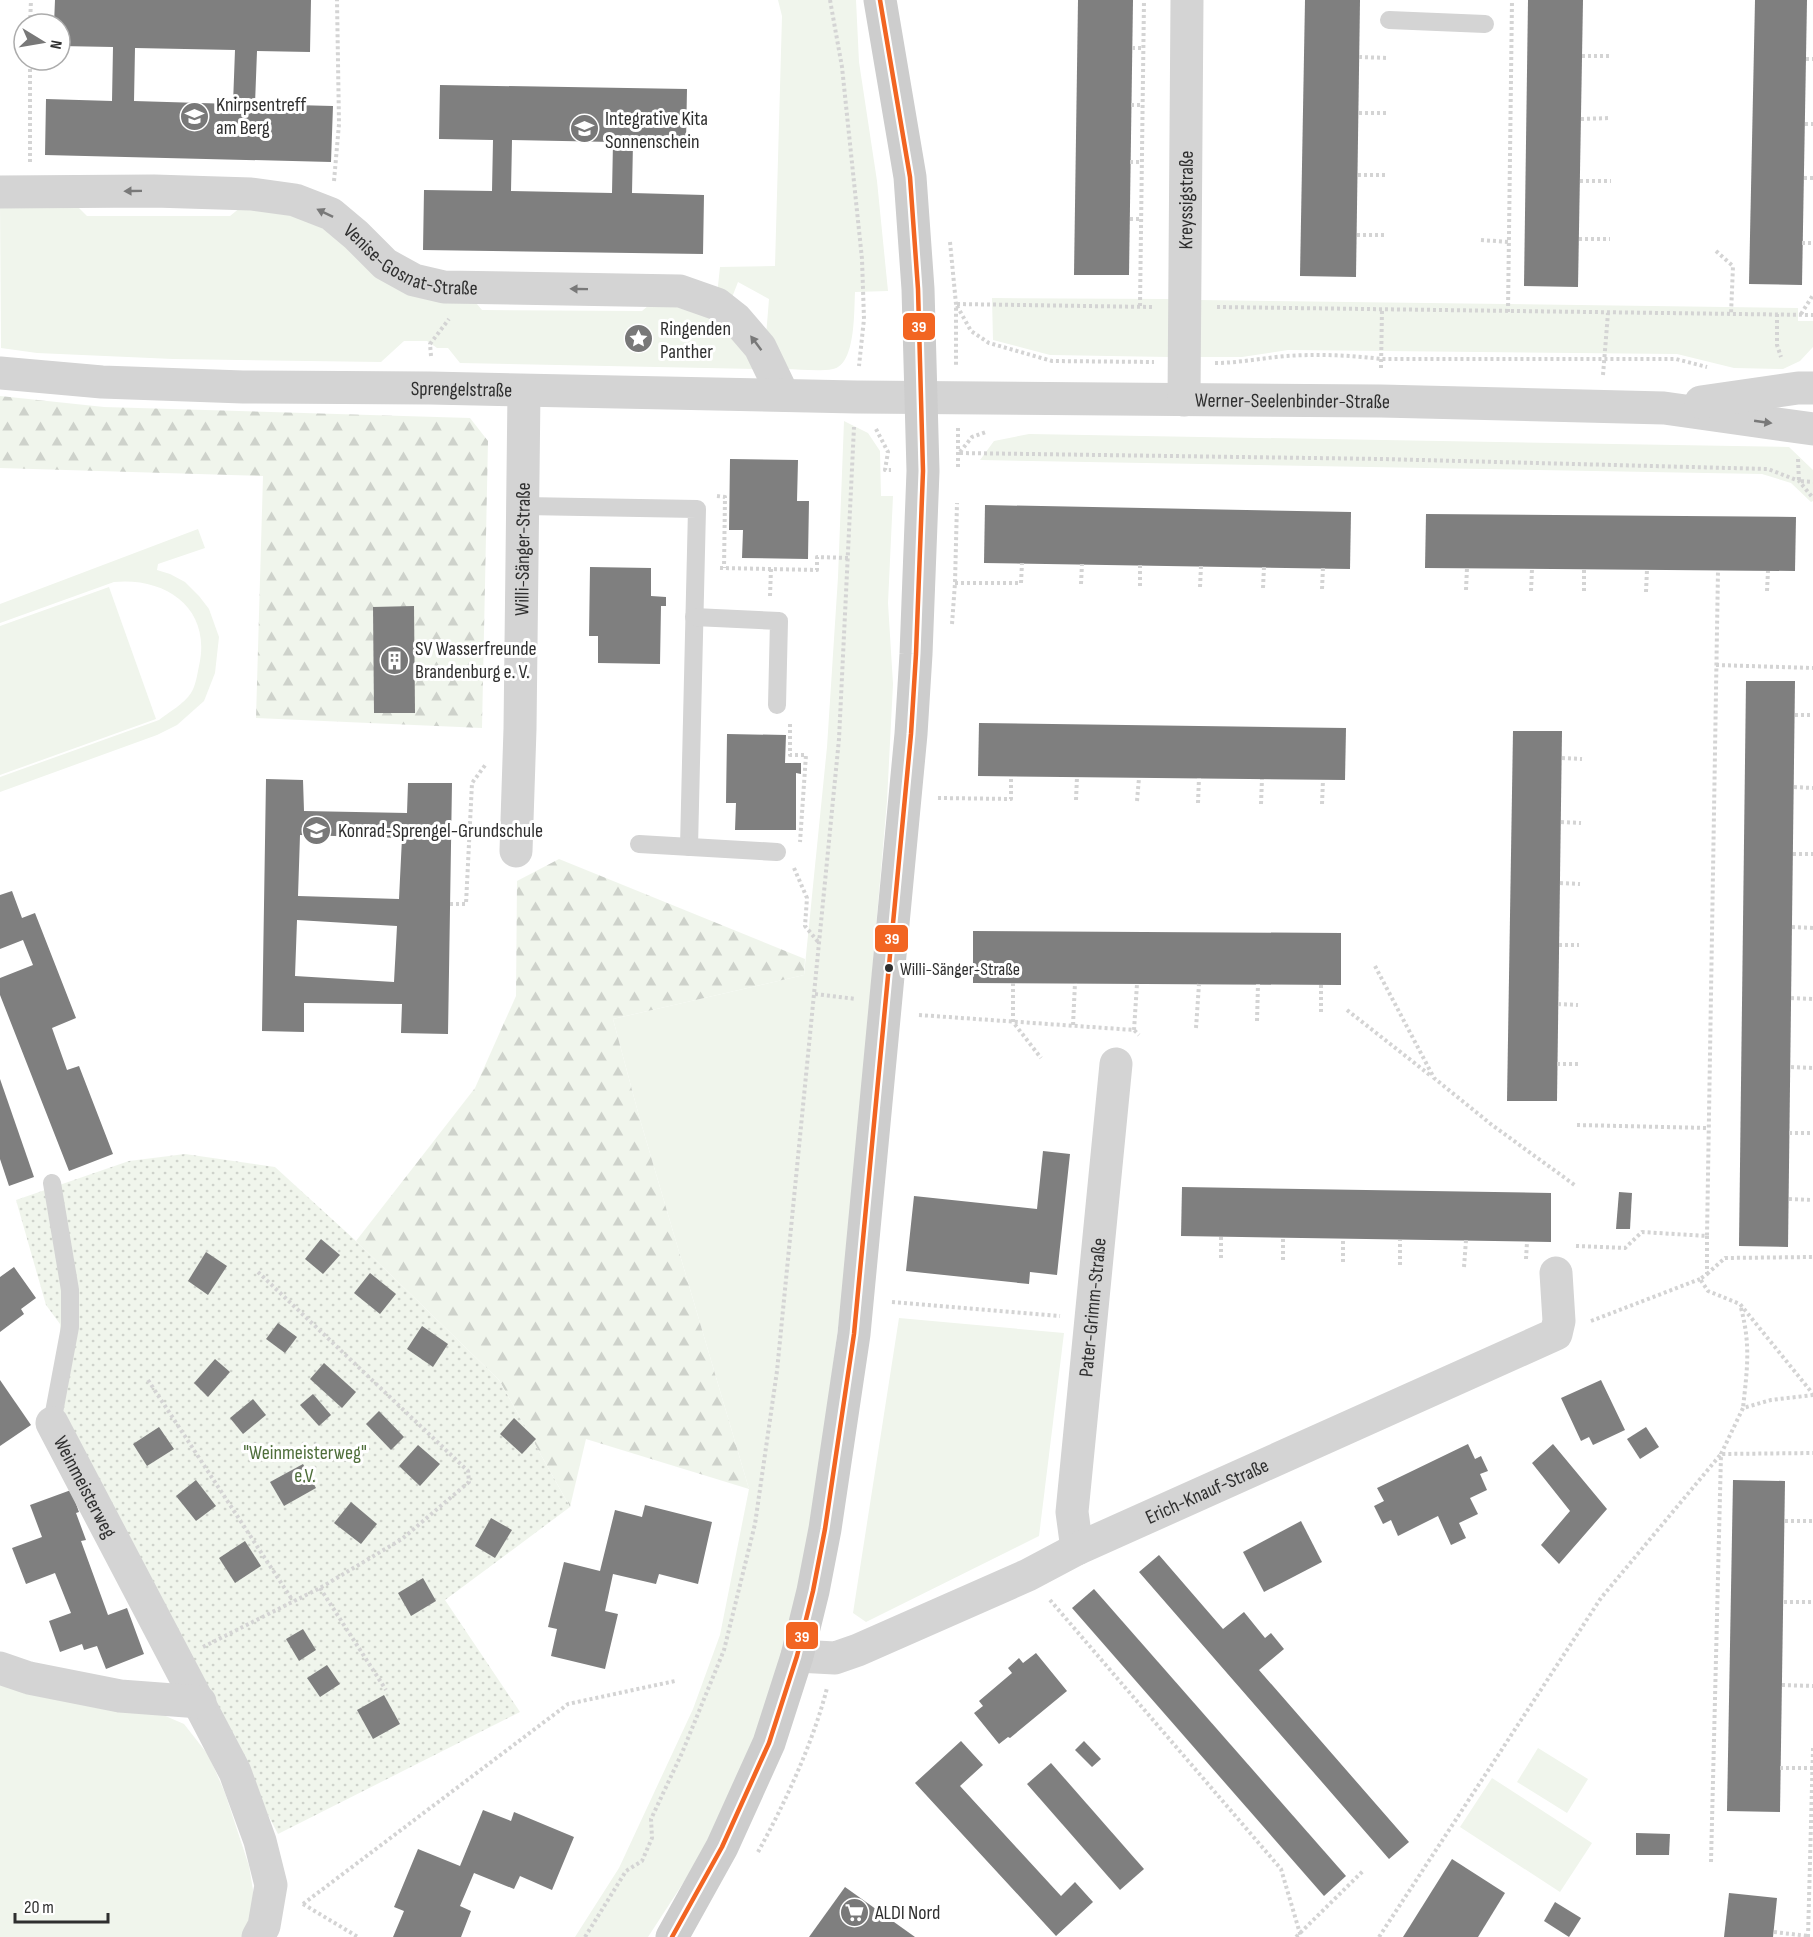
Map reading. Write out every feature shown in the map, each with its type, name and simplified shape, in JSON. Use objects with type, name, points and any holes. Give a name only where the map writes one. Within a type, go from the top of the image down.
[{"type":"main road","points":[[672,1937],[722,1847],[768,1743],[797,1656],[825,1528],[854,1334],[911,734],[923,471],[918,289],[910,177],[880,0]]},
{"type":"street","name":"Kreyssigstraße","points":[[1184,400],[1187,0]]},
{"type":"street","name":"Venise-Gosnat-Straße","points":[[15,192],[154,191],[251,194],[295,200],[331,214],[385,264],[414,280],[444,287],[680,291],[717,304],[736,319],[760,347],[783,395]]},
{"type":"street","name":"Sprengelstraße","points":[[0,373],[114,383],[243,387],[856,397],[922,396]]},
{"type":"street","name":"Werner-Seelenbinder-Straße","points":[[922,396],[1381,401],[1664,408],[1798,388],[1813,388]]},
{"type":"street","name":"Willi-Sänger-Straße","points":[[516,851],[524,506],[524,391]]},
{"type":"street","name":"Werner-Seelenbinder-Straße","points":[[1664,408],[1805,441]]},
{"type":"street","name":"Pater-Grimm-Straße","points":[[1077,1549],[1072,1512],[1116,1064]]},
{"type":"street","points":[[1556,1273],[1559,1321],[1557,1334]]},
{"type":"street","name":"Erich-Knauf-Straße","points":[[797,1656],[835,1658],[858,1650],[1028,1575],[1077,1549],[1557,1334]]},
{"type":"street","name":"Weinmeisterweg","points":[[52,1423],[235,1772],[260,1841],[271,1885],[264,1926],[258,1937]]},
{"type":"street","points":[[0,1668],[29,1678],[120,1696],[200,1702]]},
{"type":"lane","points":[[1389,21],[1485,24]]},
{"type":"lane","points":[[524,506],[697,509],[689,847]]},
{"type":"lane","points":[[694,617],[779,621],[777,705]]},
{"type":"lane","points":[[639,844],[782,853]]},
{"type":"lane","name":"Weinmeisterweg","points":[[52,1183],[70,1290],[70,1327],[52,1423]]},
{"type":"path","points":[[331,214],[339,124],[337,0]]},
{"type":"path","points":[[585,1937],[626,1871],[642,1861],[652,1838],[651,1819],[682,1753],[724,1650],[755,1524],[777,1371],[839,740],[856,397],[864,319],[862,259],[843,67],[830,0]]},
{"type":"path","points":[[1140,306],[1144,0]]},
{"type":"path","points":[[1508,312],[1512,0]]},
{"type":"path","points":[[1132,48],[1143,48]]},
{"type":"path","points":[[1582,56],[1612,56]]},
{"type":"path","points":[[1359,57],[1388,58]]},
{"type":"path","points":[[1806,59],[1813,59]]},
{"type":"path","points":[[15,192],[29,72]]},
{"type":"path","points":[[1131,105],[1142,105]]},
{"type":"path","points":[[1359,113],[1387,113]]},
{"type":"path","points":[[1581,119],[1611,118]]},
{"type":"path","points":[[1805,124],[1813,124]]},
{"type":"path","points":[[1130,162],[1142,162]]},
{"type":"path","points":[[1358,175],[1385,175]]},
{"type":"path","points":[[1804,178],[1813,178]]},
{"type":"path","points":[[1580,181],[1611,181]]},
{"type":"path","points":[[1130,219],[1141,219]]},
{"type":"path","points":[[1357,235],[1384,236]]},
{"type":"path","points":[[1579,239],[1610,239]]},
{"type":"path","points":[[1481,240],[1509,242]]},
{"type":"path","points":[[1802,243],[1813,243]]},
{"type":"path","points":[[1716,250],[1733,266],[1731,314]]},
{"type":"path","points":[[1800,314],[1813,295]]},
{"type":"path","points":[[956,304],[971,331],[989,343],[1052,361],[1238,363],[1287,356],[1360,356],[1380,359],[1605,358],[1676,359],[1710,367]]},
{"type":"path","points":[[1381,401],[1382,309],[1813,315]]},
{"type":"path","points":[[1601,406],[1608,313]]},
{"type":"path","points":[[1777,314],[1777,345],[1781,359]]},
{"type":"path","points":[[430,344],[451,316]]},
{"type":"path","points":[[1805,441],[1800,481],[1813,498]]},
{"type":"path","points":[[959,453],[1382,459],[1767,469],[1800,481],[1813,482]]},
{"type":"path","points":[[712,568],[817,570],[818,557],[848,558]]},
{"type":"path","points":[[955,583],[1021,583],[1022,563]]},
{"type":"path","points":[[1081,584],[1082,564]]},
{"type":"path","points":[[1140,565],[1140,586]]},
{"type":"path","points":[[1200,587],[1201,566]]},
{"type":"path","points":[[1263,588],[1264,567]]},
{"type":"path","points":[[1322,589],[1323,568]]},
{"type":"path","points":[[1466,590],[1467,568]]},
{"type":"path","points":[[1531,591],[1532,569]]},
{"type":"path","points":[[1584,569],[1584,591]]},
{"type":"path","points":[[1646,592],[1647,570]]},
{"type":"path","points":[[1707,1274],[1718,570]]},
{"type":"path","points":[[1767,591],[1768,571]]},
{"type":"path","points":[[1716,665],[1813,668]]},
{"type":"path","points":[[777,705],[790,710],[790,754],[806,755],[800,844],[782,853],[807,898],[805,927],[819,943]]},
{"type":"path","points":[[1794,715],[1813,715]]},
{"type":"path","points":[[450,904],[466,904],[472,783],[490,757]]},
{"type":"path","points":[[1562,758],[1582,759]]},
{"type":"path","points":[[938,798],[1011,799],[1011,776]]},
{"type":"path","points":[[1076,800],[1077,777]]},
{"type":"path","points":[[1137,801],[1139,778]]},
{"type":"path","points":[[1198,802],[1199,778]]},
{"type":"path","points":[[1261,804],[1262,779]]},
{"type":"path","points":[[1322,804],[1323,780]]},
{"type":"path","points":[[1794,787],[1813,788]]},
{"type":"path","points":[[1561,822],[1581,823]]},
{"type":"path","points":[[1793,854],[1813,854]]},
{"type":"path","points":[[1560,883],[1580,884]]},
{"type":"path","points":[[1792,927],[1813,928]]},
{"type":"path","points":[[1559,945],[1579,945]]},
{"type":"path","points":[[1375,966],[1434,1078]]},
{"type":"path","points":[[1013,983],[1013,1022],[1041,1058]]},
{"type":"path","points":[[1073,1025],[1075,983]]},
{"type":"path","points":[[1134,1030],[1137,984]]},
{"type":"path","points":[[1196,1028],[1199,984]]},
{"type":"path","points":[[1257,1021],[1258,984]]},
{"type":"path","points":[[1321,985],[1321,1013]]},
{"type":"path","points":[[1791,998],[1813,999]]},
{"type":"path","points":[[1558,1004],[1578,1005]]},
{"type":"path","points":[[1347,1010],[1492,1125],[1576,1186]]},
{"type":"path","points":[[919,1015],[1134,1030],[1139,1035]]},
{"type":"path","points":[[1557,1064],[1578,1064]]},
{"type":"path","points":[[1791,1067],[1813,1068]]},
{"type":"path","points":[[1577,1125],[1708,1128]]},
{"type":"path","points":[[1789,1133],[1813,1133]]},
{"type":"path","points":[[1789,1199],[1813,1200]]},
{"type":"path","points":[[1575,1246],[1624,1248],[1642,1232],[1707,1236]]},
{"type":"path","points":[[1221,1237],[1221,1258]]},
{"type":"path","points":[[1283,1260],[1284,1238]]},
{"type":"path","points":[[1343,1239],[1343,1262]]},
{"type":"path","points":[[1400,1240],[1400,1265]]},
{"type":"path","points":[[1464,1267],[1466,1240]]},
{"type":"path","points":[[1526,1261],[1527,1242]]},
{"type":"path","points":[[1557,1334],[1700,1279],[1725,1258],[1813,1257]]},
{"type":"path","points":[[176,1661],[320,1588],[402,1539],[470,1482],[468,1471],[258,1272]]},
{"type":"path","points":[[1700,1279],[1708,1291],[1740,1304],[1813,1394]]},
{"type":"path","points":[[892,1302],[1090,1319]]},
{"type":"path","points":[[1379,1937],[1601,1598],[1721,1454],[1743,1408],[1749,1353],[1747,1330],[1740,1304]]},
{"type":"path","points":[[148,1380],[293,1601]]},
{"type":"path","points":[[1743,1408],[1771,1400],[1813,1394]]},
{"type":"path","points":[[1721,1454],[1813,1453]]},
{"type":"path","points":[[1711,1862],[1721,1454]]},
{"type":"path","points":[[1785,1521],[1813,1521]]},
{"type":"path","points":[[320,1588],[386,1690]]},
{"type":"path","points":[[1051,1602],[1281,1869],[1301,1935]]},
{"type":"path","points":[[1784,1602],[1813,1602]]},
{"type":"path","points":[[303,1904],[568,1704],[675,1681]]},
{"type":"path","points":[[1782,1685],[1813,1686]]},
{"type":"path","points":[[1774,1932],[1808,1936],[1813,1748]]},
{"type":"path","points":[[1780,1768],[1813,1768]]},
{"type":"path","points":[[1296,1937],[1301,1935],[1364,1870]]},
{"type":"path","points":[[271,1885],[358,1937]]},
{"type":"green space","points":[[778,0],[856,0],[859,62],[877,181],[888,291],[855,292],[850,348],[841,365],[827,370],[785,369],[766,336],[769,299],[738,282],[731,300],[717,295],[720,267],[775,266],[782,16]]},
{"type":"green space","points":[[72,201],[87,216],[230,216],[246,203],[286,208],[471,297],[482,310],[642,311],[655,300],[713,311],[756,369],[460,363],[448,348],[437,348],[427,341],[404,341],[381,362],[173,359],[37,353],[1,348],[0,202]]},
{"type":"green space","points":[[992,298],[1169,299],[1169,357],[1050,355],[993,340]]},
{"type":"green space","points":[[1198,300],[1798,308],[1798,321],[1813,321],[1813,347],[1800,361],[1783,369],[1734,368],[1677,354],[1288,350],[1242,357],[1197,357]]},
{"type":"green space","points":[[0,396],[104,407],[470,418],[488,441],[482,728],[256,718],[263,476],[0,468]]},
{"type":"green space","points":[[844,421],[868,433],[880,451],[881,496],[893,496],[888,603],[893,684],[887,801],[847,1260],[821,1456],[801,1580],[768,1702],[736,1789],[704,1851],[648,1937],[575,1937],[619,1868],[693,1709],[720,1635],[749,1489],[639,1116],[613,1019],[804,975],[827,747],[838,577]]},
{"type":"green space","points":[[1029,434],[1789,447],[1813,470],[1813,501],[1811,502],[1791,483],[1762,474],[980,460],[994,441]]},
{"type":"green space","points":[[198,529],[205,548],[158,564],[157,570],[185,582],[209,609],[219,637],[215,673],[204,701],[177,725],[157,735],[0,792],[0,777],[159,720],[176,708],[188,697],[194,687],[201,646],[199,628],[192,613],[168,591],[151,585],[114,582],[0,623],[0,604]]},
{"type":"green space","points":[[109,587],[156,719],[0,775],[0,626]]},
{"type":"green space","points":[[559,859],[805,959],[804,975],[613,1019],[639,1116],[749,1489],[586,1439],[570,1507],[499,1380],[356,1241],[475,1088],[516,996],[517,881]]},
{"type":"green space","name":"\"Weinmeisterweg\" e.V.","points":[[185,1154],[275,1167],[356,1241],[499,1380],[570,1507],[445,1600],[520,1712],[278,1834],[60,1414],[60,1324],[46,1305],[16,1200],[129,1161]]},
{"type":"green space","points":[[899,1318],[1064,1333],[1039,1536],[866,1622],[853,1613]]},
{"type":"green space","points":[[0,1674],[147,1708],[184,1724],[209,1756],[225,1793],[249,1866],[254,1896],[250,1922],[243,1937],[0,1937]]},
{"type":"green space","points":[[1538,1748],[1588,1779],[1567,1813],[1517,1782]]},
{"type":"green space","points":[[1492,1778],[1592,1843],[1560,1892],[1460,1827]]},
{"type":"building","points":[[55,0],[311,0],[310,52],[257,51],[255,104],[333,106],[331,162],[45,155],[46,99],[112,101],[113,47],[72,46],[72,12],[54,12]],"holes":[[[135,48],[235,50],[233,104],[134,101]]]},
{"type":"building","points":[[1078,0],[1133,0],[1129,275],[1074,275]]},
{"type":"building","points":[[1305,0],[1360,0],[1356,277],[1300,276]]},
{"type":"building","points":[[1528,0],[1583,0],[1578,287],[1524,286]]},
{"type":"building","points":[[1755,0],[1807,0],[1802,285],[1749,284]]},
{"type":"building","points":[[440,85],[687,89],[686,143],[633,142],[632,193],[704,195],[703,254],[423,250],[424,190],[492,191],[493,140],[439,139]],"holes":[[[512,140],[613,142],[612,193],[511,191]]]},
{"type":"building","points":[[730,459],[798,460],[797,501],[809,501],[808,559],[742,558],[743,530],[729,530]]},
{"type":"building","points":[[985,505],[1351,512],[1350,569],[984,563]]},
{"type":"building","points":[[1426,514],[1796,517],[1795,571],[1425,568]]},
{"type":"building","points":[[590,567],[651,568],[651,596],[666,597],[666,606],[661,606],[660,664],[598,663],[598,636],[589,636]]},
{"type":"building","name":"SV Wasserfreunde Brandenburg e. V.","points":[[414,606],[415,713],[374,713],[373,607]]},
{"type":"building","points":[[1746,681],[1795,681],[1788,1247],[1739,1246]]},
{"type":"building","points":[[979,723],[1346,728],[1345,780],[978,776]]},
{"type":"building","points":[[1513,731],[1562,731],[1557,1101],[1507,1101]]},
{"type":"building","points":[[727,734],[786,735],[785,763],[801,763],[801,774],[796,773],[796,830],[735,830],[736,803],[726,803]]},
{"type":"building","points":[[266,779],[303,780],[304,811],[407,813],[408,783],[452,783],[448,1034],[401,1033],[402,1004],[304,1003],[304,1032],[262,1031]],"holes":[[[300,835],[402,838],[399,899],[298,896]],[[297,920],[397,926],[394,982],[295,976]]]},
{"type":"building","points":[[12,891],[22,918],[35,913],[76,1018],[52,1028],[67,1070],[79,1066],[113,1154],[69,1171],[0,995],[0,978],[33,965],[23,940],[0,949],[0,895]]},
{"type":"building","points":[[973,931],[1341,933],[1341,985],[973,983]]},
{"type":"building","points":[[0,1079],[34,1177],[9,1186],[0,1159]]},
{"type":"building","points":[[1043,1151],[1070,1154],[1057,1275],[1030,1272],[1029,1284],[906,1271],[914,1196],[1037,1209]]},
{"type":"building","points":[[1182,1187],[1551,1193],[1551,1242],[1181,1236]]},
{"type":"building","points":[[1619,1192],[1632,1193],[1630,1229],[1616,1229]]},
{"type":"building","points":[[321,1239],[340,1255],[323,1274],[305,1259]]},
{"type":"building","points":[[206,1252],[227,1266],[208,1295],[188,1281]]},
{"type":"building","points":[[14,1267],[36,1298],[21,1309],[24,1314],[0,1332],[0,1277]]},
{"type":"building","points":[[370,1273],[396,1294],[380,1314],[354,1293]]},
{"type":"building","points":[[278,1323],[297,1337],[285,1353],[266,1339]]},
{"type":"building","points":[[422,1326],[448,1344],[433,1367],[407,1349]]},
{"type":"building","points":[[215,1359],[230,1372],[208,1397],[194,1383]]},
{"type":"building","points":[[324,1363],[356,1392],[342,1408],[310,1379]]},
{"type":"building","points":[[0,1380],[31,1425],[0,1446]]},
{"type":"building","points":[[1601,1380],[1625,1430],[1593,1445],[1589,1437],[1581,1441],[1561,1398]]},
{"type":"building","points":[[313,1394],[331,1415],[319,1426],[300,1405]]},
{"type":"building","points":[[253,1399],[266,1415],[243,1434],[230,1418]]},
{"type":"building","points":[[379,1411],[404,1437],[391,1450],[366,1424]]},
{"type":"building","points":[[514,1418],[536,1439],[522,1454],[500,1434]]},
{"type":"building","points":[[159,1427],[174,1449],[147,1466],[133,1444]]},
{"type":"building","points":[[1646,1427],[1659,1447],[1640,1459],[1627,1439]]},
{"type":"building","points":[[1468,1444],[1475,1459],[1481,1456],[1488,1471],[1480,1474],[1487,1490],[1470,1498],[1478,1514],[1459,1523],[1466,1538],[1451,1545],[1438,1516],[1398,1536],[1391,1520],[1383,1524],[1374,1506],[1384,1501],[1377,1488]]},
{"type":"building","points":[[1553,1444],[1607,1509],[1559,1564],[1541,1545],[1570,1511],[1532,1463]]},
{"type":"building","points":[[418,1445],[440,1464],[420,1486],[399,1466]]},
{"type":"building","points":[[303,1464],[316,1488],[284,1506],[270,1482]]},
{"type":"building","points":[[196,1480],[216,1506],[196,1521],[176,1496]]},
{"type":"building","points":[[1733,1480],[1785,1481],[1780,1812],[1727,1811]]},
{"type":"building","points":[[71,1490],[79,1512],[76,1513],[86,1540],[81,1541],[108,1615],[127,1608],[144,1654],[106,1669],[97,1646],[84,1650],[82,1644],[60,1652],[49,1621],[71,1613],[55,1573],[26,1584],[12,1548],[42,1537],[30,1505]]},
{"type":"building","points":[[351,1502],[377,1524],[361,1544],[334,1523]]},
{"type":"building","points":[[645,1505],[712,1522],[698,1584],[659,1574],[656,1584],[613,1574],[605,1611],[618,1614],[605,1669],[551,1656],[557,1629],[548,1627],[564,1562],[600,1571],[615,1510],[642,1517]]},
{"type":"building","points":[[491,1518],[512,1530],[495,1558],[475,1546]]},
{"type":"building","points":[[1301,1521],[1322,1562],[1264,1592],[1243,1552]]},
{"type":"building","points":[[245,1541],[261,1566],[235,1583],[219,1558]]},
{"type":"building","points":[[1159,1555],[1223,1629],[1244,1612],[1265,1638],[1271,1633],[1284,1649],[1259,1670],[1409,1842],[1389,1859],[1139,1572]]},
{"type":"building","points":[[423,1578],[436,1601],[411,1616],[398,1593]]},
{"type":"building","points":[[1094,1589],[1346,1876],[1324,1896],[1072,1608]]},
{"type":"building","points":[[303,1629],[316,1650],[299,1661],[286,1639]]},
{"type":"building","points":[[1036,1653],[1067,1691],[1010,1738],[1008,1737],[999,1744],[974,1713],[983,1706],[979,1701],[1012,1673],[1008,1668],[1019,1658],[1023,1663]]},
{"type":"building","points":[[327,1665],[340,1684],[320,1697],[307,1678]]},
{"type":"building","points":[[384,1695],[400,1724],[373,1739],[357,1710]]},
{"type":"building","points":[[961,1741],[983,1765],[960,1786],[1061,1896],[1075,1882],[1093,1902],[1056,1936],[915,1783]]},
{"type":"building","points":[[1084,1741],[1101,1759],[1092,1767],[1075,1750]]},
{"type":"building","points":[[1051,1763],[1144,1869],[1120,1890],[1027,1784]]},
{"type":"building","points":[[483,1810],[511,1821],[514,1812],[574,1837],[552,1890],[520,1876],[514,1889],[474,1873],[460,1906],[471,1911],[461,1937],[393,1937],[404,1911],[394,1907],[418,1849],[460,1866]]},
{"type":"building","points":[[1636,1833],[1670,1834],[1669,1855],[1636,1855]]},
{"type":"building","points":[[1452,1859],[1505,1893],[1478,1937],[1403,1937]]},
{"type":"building","name":"ALDI Nord","points":[[845,1887],[915,1937],[809,1937]]},
{"type":"building","points":[[1729,1893],[1777,1898],[1773,1937],[1724,1937]]},
{"type":"building","points":[[1555,1902],[1581,1918],[1569,1937],[1544,1921]]},
{"type":"transit line","name":"39","points":[[672,1937],[722,1847],[769,1743],[797,1656],[825,1529],[854,1334],[911,734],[923,471],[918,289],[910,177],[880,0]]},
{"type":"place","name":"Knirpsentreff am Berg","points":[[195,116]]},
{"type":"place","name":"Integrative Kita Sonnenschein","points":[[584,129]]},
{"type":"place","name":"Ringenden Panther","points":[[639,339]]},
{"type":"place","name":"SV Wasserfreunde Brandenburg e. V.","points":[[394,660]]},
{"type":"place","name":"Konrad-Sprengel-Grundschule","points":[[317,830]]},
{"type":"place","name":"Willi-Sänger-Straße","points":[[889,968]]},
{"type":"place","name":"ALDI Nord","points":[[854,1912]]}]
